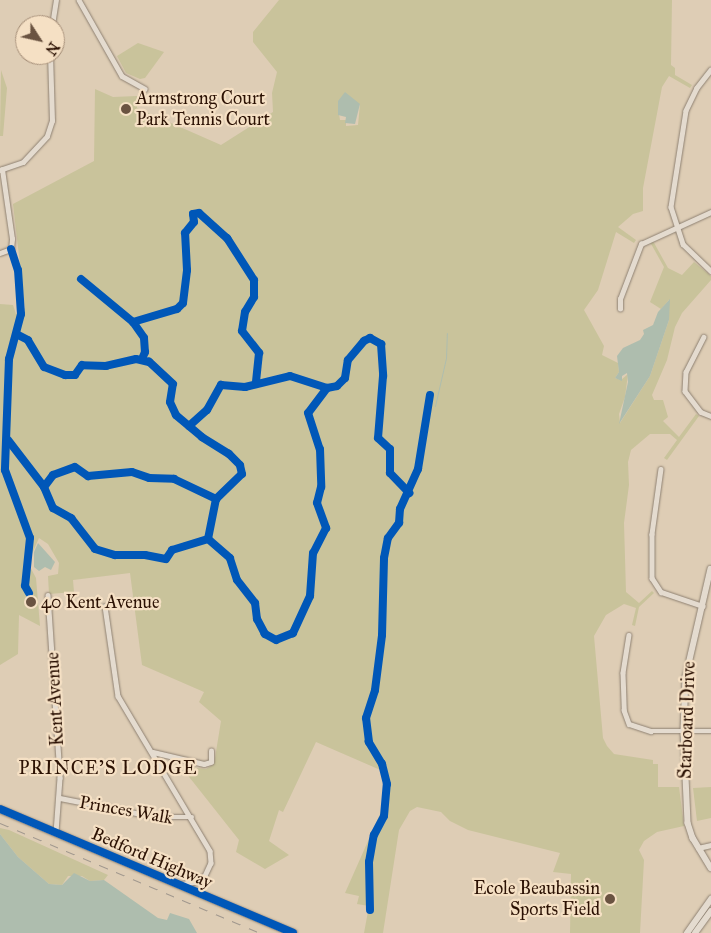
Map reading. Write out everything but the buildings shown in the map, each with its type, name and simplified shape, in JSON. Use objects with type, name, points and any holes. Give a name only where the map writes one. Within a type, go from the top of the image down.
[{"type":"main road","name":"Bedford Highway","points":[[0,810],[293,933]]},
{"type":"main road","points":[[687,933],[711,899]]},
{"type":"main road","points":[[695,933],[711,911]]},
{"type":"street","points":[[54,15],[56,0]]},
{"type":"street","points":[[79,0],[122,76],[145,89]]},
{"type":"street","points":[[3,253],[11,249],[12,239],[1,170],[23,162],[42,144],[47,136],[52,121],[50,65]]},
{"type":"street","points":[[711,70],[696,88],[686,111],[672,181],[671,206],[676,229],[684,244],[711,271]]},
{"type":"street","points":[[620,309],[620,299],[641,244],[711,212]]},
{"type":"street","points":[[704,337],[684,382],[691,401],[711,416]]},
{"type":"street","points":[[661,469],[652,534],[654,584],[671,596],[703,606]]},
{"type":"street","name":"Starboard Drive","points":[[711,569],[703,606],[694,633],[686,677],[684,731],[688,823],[698,848],[711,868]]},
{"type":"street","name":"Kent Avenue","points":[[48,595],[60,798],[56,834]]},
{"type":"street","points":[[105,606],[116,691],[210,848],[211,863],[201,880],[178,885]]},
{"type":"street","points":[[629,635],[624,673],[626,718],[638,729],[711,731]]},
{"type":"street","points":[[153,752],[204,764],[211,762],[211,751]]},
{"type":"street","name":"Princes Walk","points":[[60,798],[156,817],[192,817]]},
{"type":"street","points":[[698,848],[711,845]]},
{"type":"shaded area","points":[[279,0],[672,0],[671,65],[675,68],[675,75],[692,85],[690,88],[669,76],[662,87],[643,188],[643,211],[633,214],[618,227],[636,240],[634,243],[616,232],[598,290],[584,310],[604,346],[602,355],[618,363],[619,372],[615,378],[621,380],[628,374],[625,397],[619,414],[620,423],[650,376],[669,320],[669,300],[661,309],[650,302],[664,267],[650,242],[653,241],[668,268],[682,275],[694,262],[711,276],[711,280],[682,313],[675,327],[667,360],[652,395],[654,400],[663,400],[668,417],[663,421],[679,437],[696,414],[699,416],[667,460],[664,458],[677,440],[670,434],[650,434],[631,450],[628,462],[629,485],[624,523],[626,592],[639,603],[652,591],[654,593],[639,607],[635,626],[632,625],[636,608],[624,604],[606,615],[594,636],[603,738],[607,746],[614,754],[653,760],[653,764],[658,764],[658,787],[679,787],[684,826],[657,832],[644,841],[639,850],[644,860],[640,933],[570,933],[571,874],[553,872],[560,853],[468,830],[450,821],[441,812],[417,807],[410,811],[399,830],[383,933],[364,933],[369,906],[357,904],[359,896],[345,893],[388,796],[385,772],[316,742],[283,812],[279,810],[269,841],[289,855],[265,869],[236,852],[239,840],[186,773],[188,767],[206,769],[214,764],[221,721],[199,702],[204,692],[142,665],[130,573],[73,580],[74,592],[49,594],[48,576],[58,574],[59,563],[48,544],[39,538],[28,563],[36,578],[40,626],[19,615],[18,654],[0,665],[0,304],[13,305],[16,314],[25,308],[13,204],[94,161],[95,89],[113,97],[137,96],[137,108],[221,145],[273,112],[272,93],[277,72],[253,42],[253,32]],"holes":[[[360,104],[358,125],[346,126],[346,120],[340,120],[338,108]]]},
{"type":"shaded area","points":[[138,43],[164,52],[145,78],[140,79],[126,73],[117,56]]},
{"type":"shaded area","points":[[1,70],[7,88],[3,136],[0,136]]},
{"type":"shaded area","points":[[345,92],[360,104],[355,124],[345,123],[346,117],[338,115],[338,101]]},
{"type":"shaded area","points":[[670,299],[669,320],[650,376],[619,424],[628,382],[627,373],[622,376],[622,381],[615,378],[619,372],[617,356],[623,348],[640,340],[644,334],[643,330],[653,325],[658,312]]},
{"type":"shaded area","points":[[38,543],[55,562],[51,570],[45,567],[39,571],[34,567],[34,552]]},
{"type":"shaded area","points":[[711,787],[711,818],[697,821],[693,788]]},
{"type":"shaded area","name":"PRINCE'S LODGE","points":[[0,828],[9,830],[108,875],[104,880],[90,881],[82,876],[68,876],[62,885],[49,884],[18,857],[0,834]]},
{"type":"shaded area","points":[[0,834],[18,857],[49,884],[62,885],[74,873],[90,881],[104,880],[158,918],[167,920],[170,913],[189,919],[197,933],[0,933]]},
{"type":"waterway","points":[[435,406],[446,358],[447,333]]},
{"type":"railway","points":[[0,823],[260,933]]},
{"type":"cycle path","points":[[133,322],[177,309],[183,303],[187,270],[185,233],[194,222],[193,214],[199,213],[227,238],[254,280],[254,297],[245,312],[242,331],[259,353],[256,384]]},
{"type":"cycle path","points":[[11,249],[18,270],[21,314],[9,359],[5,470],[30,538],[25,586],[29,593]]},
{"type":"cycle path","points":[[81,279],[133,322],[144,338],[145,352],[142,359]]},
{"type":"cycle path","points":[[8,440],[44,487],[53,508],[71,518],[95,549],[115,555],[145,555],[166,559],[172,550],[208,539],[216,499],[242,474],[240,465],[229,454],[202,437],[176,415],[170,402],[173,384],[149,362],[136,359],[106,366],[82,365],[75,375],[65,375],[44,367],[28,340],[16,334]]},
{"type":"cycle path","points":[[327,388],[337,386],[345,378],[348,360],[364,341],[370,338],[381,344],[383,376],[378,438],[390,449],[390,473],[409,493]]},
{"type":"cycle path","points":[[189,426],[207,410],[221,385],[245,387],[290,376],[327,388],[308,413],[320,449],[321,487],[317,503],[326,528],[313,553],[310,596],[293,633],[276,640],[265,634],[257,619],[255,603],[237,580],[230,558],[208,539]]},
{"type":"cycle path","points":[[370,910],[369,862],[374,835],[384,816],[387,784],[382,764],[369,742],[366,718],[375,690],[382,635],[384,558],[388,538],[399,523],[400,509],[418,469],[430,395]]},
{"type":"cycle path","points":[[44,487],[53,475],[75,467],[88,476],[132,472],[149,478],[174,479],[216,499]]},
{"type":"cycle path","points":[[0,809],[293,933]]},
{"type":"place","name":"Armstrong Court Park Tennis Court","points":[[126,109]]},
{"type":"place","name":"40 Kent Avenue","points":[[31,602]]},
{"type":"place","name":"Ecole Beaubassin Sports Field","points":[[610,899]]},
{"type":"district","name":"PRINCE'S LODGE","points":[[108,768]]}]
